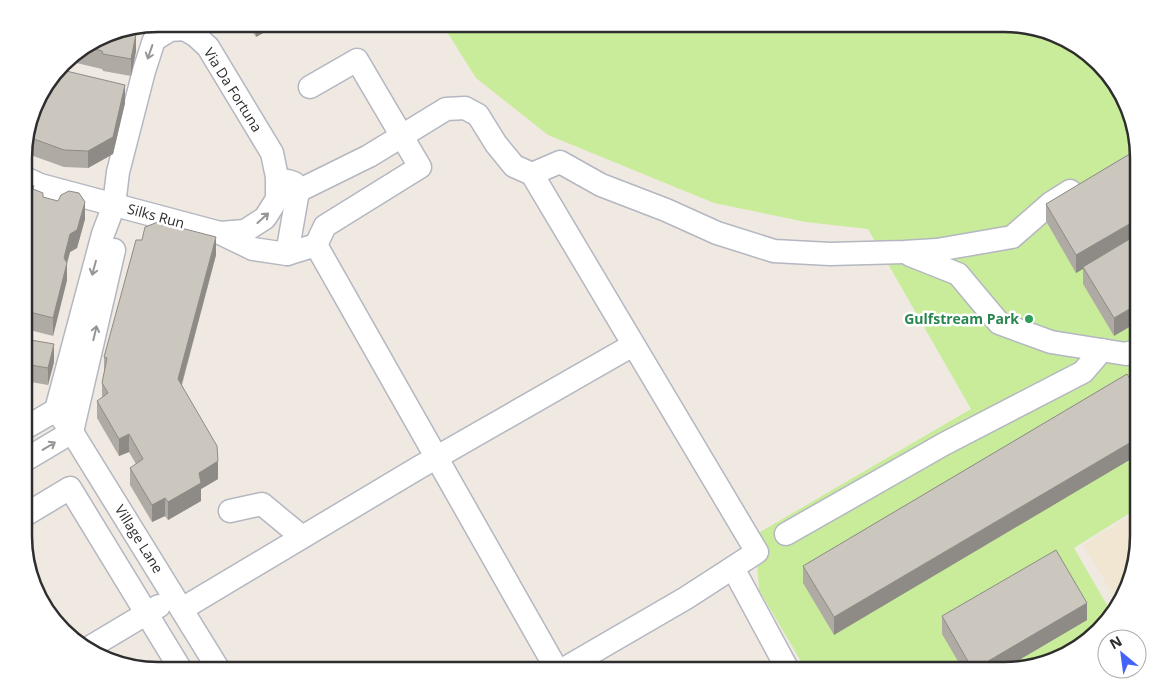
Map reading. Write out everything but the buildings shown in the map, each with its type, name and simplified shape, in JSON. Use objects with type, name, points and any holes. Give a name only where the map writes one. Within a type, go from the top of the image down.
[{"type":"street","name":"Via Da Fortuna","points":[[72,432],[79,361],[104,234],[114,205],[118,172],[154,40],[165,33]]},
{"type":"street","name":"Via Da Fortuna","points":[[191,33],[208,48],[272,153],[277,176],[277,199],[265,218],[245,231],[220,232]]},
{"type":"street","points":[[277,176],[294,183],[298,191],[287,254],[316,245],[325,226],[420,167],[357,60],[310,87]]},
{"type":"street","points":[[298,191],[360,160],[446,109],[465,108],[478,115],[496,144],[514,166],[532,174],[757,552],[681,601],[577,662]]},
{"type":"street","points":[[360,160],[380,192]]},
{"type":"street","points":[[532,174],[560,162],[601,186],[666,210],[717,233],[774,251],[830,254],[937,250],[1012,237],[1051,203],[1090,179]]},
{"type":"street","name":"Silks Run","points":[[32,182],[40,186],[220,232],[252,249],[287,254]]},
{"type":"street","points":[[316,245],[552,662]]},
{"type":"street","points":[[904,252],[958,274],[999,323],[1051,342],[1129,353]]},
{"type":"street","points":[[94,645],[146,614],[178,603],[302,537],[436,457],[633,345]]},
{"type":"street","points":[[786,534],[944,444],[1083,372],[1102,350]]},
{"type":"street","points":[[47,351],[79,361]]},
{"type":"street","name":"Via Da Fortuna","points":[[56,410],[79,361]]},
{"type":"street","points":[[32,424],[56,410]]},
{"type":"street","name":"Village Lane","points":[[56,410],[72,432],[214,662]]},
{"type":"street","points":[[32,456],[72,432]]},
{"type":"street","points":[[32,511],[70,488],[176,662]]},
{"type":"street","points":[[230,511],[262,504],[302,537]]},
{"type":"street","points":[[733,568],[783,661]]},
{"type":"shaded area","points":[[1129,517],[1128,552],[1125,568],[1114,596],[1083,545]]},
{"type":"green space","name":"Gulfstream Park","points":[[1004,32],[1036,37],[1052,42],[1067,49],[1087,64],[1108,88],[1117,103],[1123,118],[1129,150],[1129,514],[1074,548],[1108,606],[1098,619],[1074,640],[1059,649],[1028,659],[1012,661],[801,661],[759,590],[755,535],[971,409],[868,229],[806,222],[714,203],[548,135],[476,78],[447,33]]},
{"type":"place","name":"Gulfstream Park","points":[[1029,319]]}]
